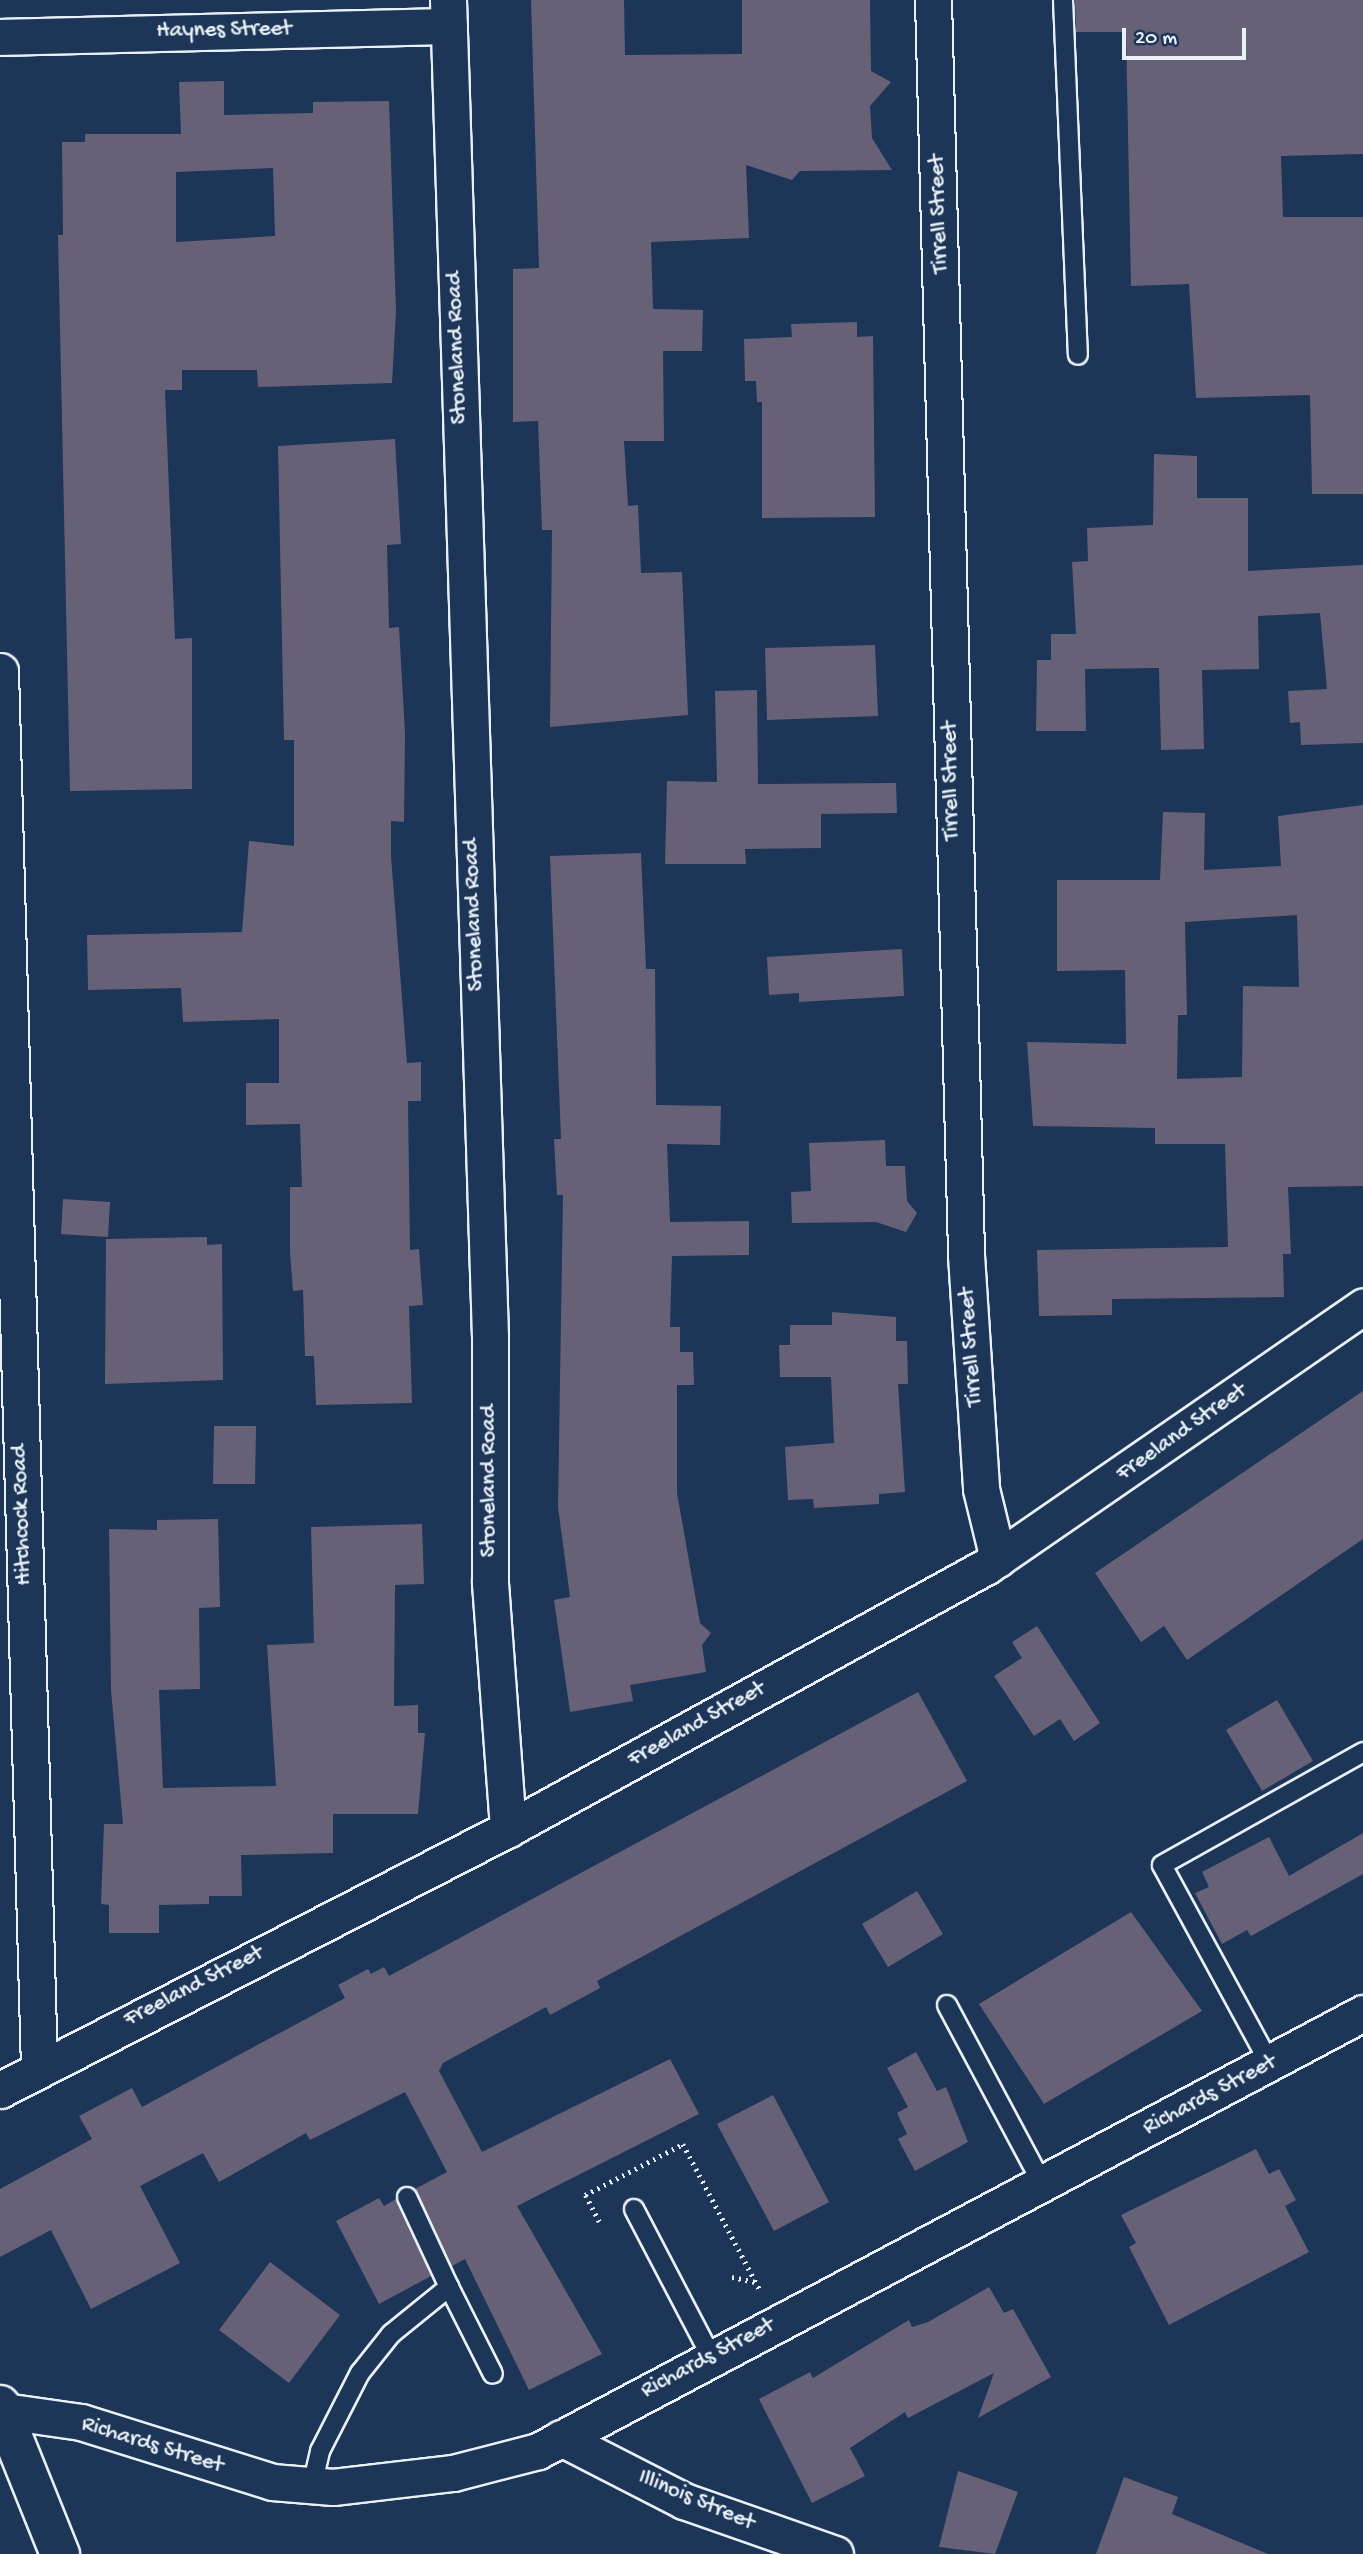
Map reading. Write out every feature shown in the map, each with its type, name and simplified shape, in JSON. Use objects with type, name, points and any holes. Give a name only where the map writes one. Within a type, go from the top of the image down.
[{"type":"main road","points":[[2,2408],[60,2552]]},
{"type":"street","name":"Tirrell Street","points":[[933,0],[967,1255],[981,1489],[998,1559]]},
{"type":"street","name":"Haynes Street","points":[[0,37],[449,13]]},
{"type":"street","name":"Stoneland Road","points":[[449,13],[490,1337],[490,1583],[508,1829]]},
{"type":"street","name":"Hitchcock Road","points":[[0,671],[39,2066]]},
{"type":"street","name":"Freeland Street","points":[[0,2091],[39,2066],[508,1829],[998,1559],[1363,1307]]},
{"type":"street","name":"Richards Street","points":[[2,2408],[81,2423],[205,2464],[312,2486],[387,2484],[453,2473],[561,2438],[710,2356],[1043,2185],[1363,2013]]},
{"type":"street","name":"Illinois Street","points":[[561,2438],[684,2501],[835,2554]]},
{"type":"lane","points":[[1063,0],[1078,355]]},
{"type":"lane","points":[[1270,2064],[1161,1865],[1363,1752]]},
{"type":"lane","points":[[947,2005],[1043,2185]]},
{"type":"lane","points":[[407,2197],[493,2374]]},
{"type":"lane","points":[[634,2209],[710,2356]]},
{"type":"lane","points":[[312,2486],[320,2451],[360,2373],[391,2334],[449,2287]]},
{"type":"path","points":[[599,2222],[585,2195],[683,2144],[760,2290]]},
{"type":"path","points":[[732,2277],[756,2283]]},
{"type":"building","points":[[531,0],[624,0],[625,55],[742,54],[742,0],[870,0],[871,71],[891,82],[870,106],[872,138],[892,170],[800,171],[792,180],[746,165],[749,238],[651,242],[653,309],[703,310],[702,351],[663,351],[664,441],[624,441],[628,506],[638,505],[641,573],[682,572],[688,715],[550,727],[552,530],[542,530],[538,421],[513,422],[513,269],[539,268]]},
{"type":"building","points":[[1075,0],[1363,0],[1363,154],[1281,156],[1283,217],[1363,217],[1363,494],[1312,494],[1310,395],[1196,398],[1189,284],[1131,286],[1126,32],[1076,32]]},
{"type":"building","points":[[224,81],[224,115],[313,113],[313,102],[389,101],[396,311],[392,383],[258,387],[257,370],[182,370],[182,390],[165,390],[175,639],[192,638],[192,789],[70,791],[58,235],[63,235],[62,142],[85,142],[85,134],[181,134],[179,82]],"holes":[[[273,168],[275,236],[176,242],[176,172]]]},
{"type":"building","points":[[857,322],[857,337],[873,336],[875,517],[762,518],[762,402],[757,402],[756,381],[745,381],[744,339],[792,337],[791,324]]},
{"type":"building","points":[[395,439],[401,544],[387,545],[389,628],[399,627],[405,733],[404,822],[391,821],[391,856],[407,1063],[421,1062],[421,1101],[408,1101],[410,1250],[419,1249],[423,1305],[409,1306],[412,1403],[316,1405],[314,1356],[305,1356],[303,1290],[293,1291],[290,1253],[290,1187],[302,1187],[300,1124],[246,1125],[246,1083],[279,1083],[279,1019],[183,1022],[181,988],[88,990],[87,935],[242,932],[249,841],[294,846],[294,740],[284,740],[278,446]]},
{"type":"building","points":[[1154,454],[1197,456],[1197,498],[1248,498],[1248,571],[1363,565],[1363,743],[1301,745],[1300,722],[1290,723],[1288,691],[1327,689],[1320,613],[1258,616],[1259,669],[1202,670],[1204,749],[1161,750],[1159,668],[1085,669],[1086,731],[1036,731],[1037,660],[1051,660],[1051,634],[1076,634],[1072,562],[1088,561],[1087,528],[1153,525]]},
{"type":"building","points":[[875,645],[878,716],[767,720],[765,648]]},
{"type":"building","points":[[757,690],[758,784],[896,783],[897,813],[821,814],[821,848],[745,849],[746,864],[665,864],[667,781],[717,782],[715,691]]},
{"type":"building","points":[[1363,805],[1363,1186],[1288,1187],[1291,1254],[1283,1254],[1284,1297],[1112,1299],[1112,1315],[1039,1316],[1037,1250],[1228,1247],[1225,1144],[1155,1144],[1155,1128],[1033,1126],[1027,1042],[1126,1044],[1125,970],[1057,971],[1057,880],[1160,880],[1163,812],[1205,813],[1204,870],[1281,866],[1278,816]],"holes":[[[1297,915],[1299,987],[1243,986],[1242,1077],[1177,1079],[1178,1015],[1187,1015],[1185,922]]]},
{"type":"building","points":[[641,853],[646,969],[655,969],[656,1105],[721,1106],[720,1145],[667,1144],[670,1222],[749,1221],[749,1255],[672,1256],[670,1327],[680,1327],[680,1352],[693,1352],[694,1385],[677,1385],[677,1493],[700,1623],[711,1633],[702,1645],[706,1672],[630,1685],[633,1701],[570,1712],[554,1600],[570,1597],[558,1507],[563,1195],[557,1195],[554,1139],[561,1139],[550,856]]},
{"type":"building","points":[[902,949],[904,996],[799,1002],[799,993],[769,995],[767,957]]},
{"type":"building","points":[[885,1140],[886,1166],[905,1166],[907,1201],[917,1213],[906,1232],[876,1222],[792,1223],[791,1192],[811,1191],[809,1143]]},
{"type":"building","points":[[63,1199],[110,1202],[108,1237],[61,1234]]},
{"type":"building","points":[[207,1237],[207,1245],[222,1244],[223,1380],[105,1384],[106,1239]]},
{"type":"building","points":[[832,1312],[896,1317],[896,1341],[907,1341],[908,1384],[898,1384],[905,1492],[879,1494],[879,1504],[814,1508],[813,1499],[788,1500],[785,1447],[834,1443],[831,1377],[780,1377],[779,1345],[790,1345],[790,1325],[832,1325]]},
{"type":"building","points":[[1363,1391],[1363,1539],[1187,1660],[1164,1626],[1141,1642],[1095,1573]]},
{"type":"building","points":[[214,1426],[256,1426],[255,1484],[213,1484]]},
{"type":"building","points":[[218,1519],[220,1607],[199,1608],[200,1689],[159,1690],[163,1788],[276,1786],[267,1645],[314,1643],[311,1527],[422,1524],[424,1584],[395,1585],[394,1706],[418,1705],[418,1733],[425,1733],[418,1814],[333,1814],[333,1853],[241,1855],[242,1896],[209,1896],[209,1904],[159,1905],[159,1933],[109,1933],[109,1905],[101,1904],[104,1824],[123,1824],[111,1690],[109,1529],[157,1530],[157,1520]]},
{"type":"building","points":[[1037,1626],[1100,1723],[1074,1741],[1060,1719],[1034,1736],[994,1676],[1022,1658],[1012,1642]]},
{"type":"building","points":[[918,1692],[967,1781],[597,1981],[600,1988],[550,2015],[546,2007],[443,2063],[439,2071],[482,2152],[670,2059],[699,2114],[517,2206],[602,2354],[529,2390],[465,2259],[452,2266],[415,2189],[447,2172],[405,2092],[310,2140],[306,2133],[219,2182],[203,2153],[140,2186],[180,2263],[91,2309],[51,2230],[0,2257],[0,2189],[92,2139],[79,2116],[132,2088],[142,2107],[345,1998],[338,1985],[368,1969],[371,1974],[384,1967],[389,1976]]},
{"type":"building","points":[[1277,1700],[1313,1761],[1262,1791],[1226,1730]]},
{"type":"building","points":[[1363,1833],[1363,1874],[1251,1936],[1247,1930],[1222,1944],[1195,1893],[1209,1887],[1202,1872],[1269,1837],[1289,1876]]},
{"type":"building","points":[[917,1891],[943,1934],[888,1967],[862,1924]]},
{"type":"building","points":[[1131,1912],[1202,2011],[1044,2104],[979,2004]]},
{"type":"building","points":[[916,2052],[937,2091],[946,2087],[968,2142],[915,2171],[898,2139],[907,2134],[897,2113],[908,2107],[887,2068]]},
{"type":"building","points":[[773,2095],[829,2202],[774,2231],[717,2124]]},
{"type":"building","points":[[1256,2149],[1269,2174],[1279,2169],[1296,2200],[1285,2206],[1309,2252],[1169,2325],[1129,2247],[1136,2243],[1121,2215]]},
{"type":"building","points":[[379,2198],[384,2206],[396,2199],[431,2276],[379,2304],[336,2221]]},
{"type":"building","points":[[270,2262],[340,2315],[289,2383],[219,2330]]},
{"type":"building","points":[[989,2287],[1004,2313],[1013,2309],[1051,2377],[978,2418],[994,2373],[908,2418],[905,2412],[850,2448],[865,2476],[812,2503],[759,2399],[810,2372],[813,2378],[909,2320],[912,2327],[928,2322]]},
{"type":"building","points":[[958,2471],[1018,2492],[995,2554],[939,2547]]},
{"type":"building","points":[[1124,2477],[1178,2497],[1172,2514],[1268,2554],[1096,2554]]}]
